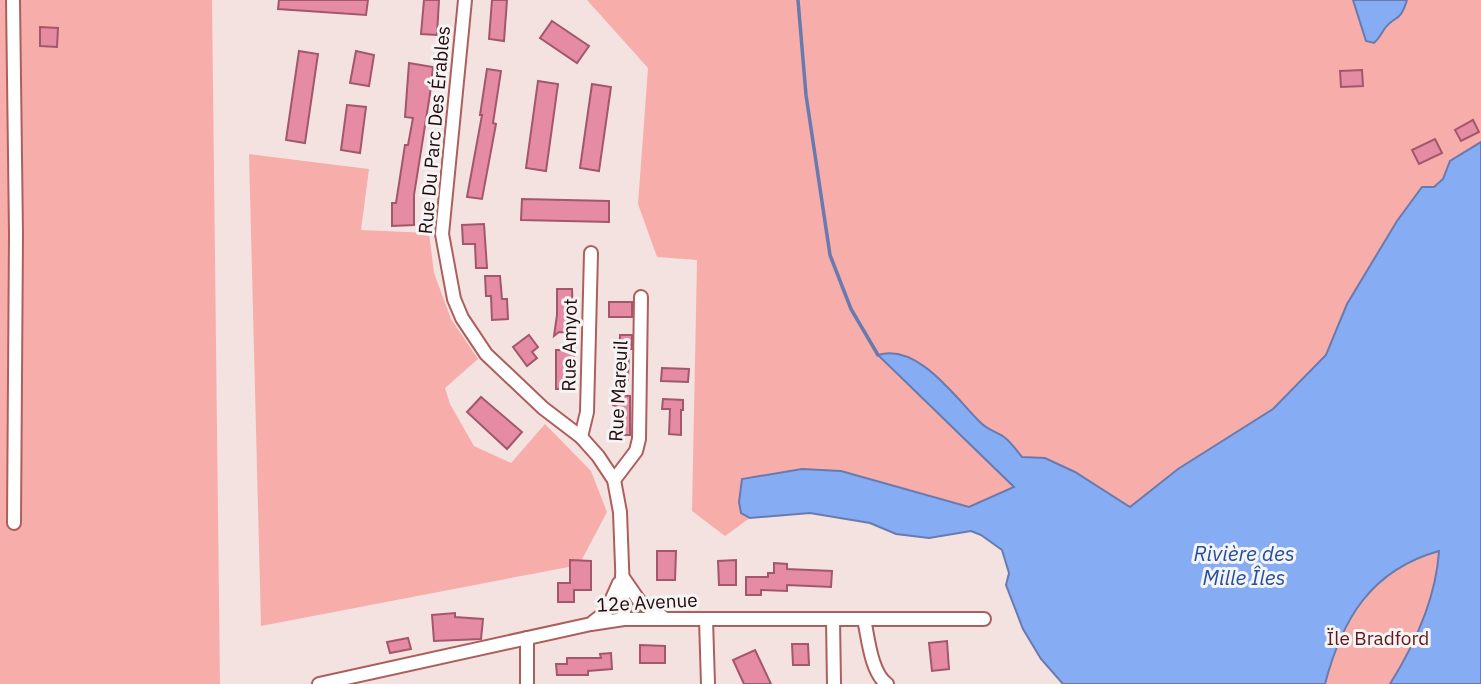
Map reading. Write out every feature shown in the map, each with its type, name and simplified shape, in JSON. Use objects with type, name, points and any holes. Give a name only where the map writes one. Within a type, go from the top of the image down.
[{"type":"street","points":[[13,0],[16,234],[14,523]]},
{"type":"street","name":"Rue Du Parc Des Érables","points":[[465,0],[442,234],[454,299],[462,318],[486,354],[543,408],[581,437],[614,480],[620,512],[624,619]]},
{"type":"street","name":"Rue Amyot","points":[[581,437],[587,412],[591,253]]},
{"type":"street","name":"Rue Mareuil","points":[[614,480],[636,451],[639,439],[641,297]]},
{"type":"street","points":[[622,576],[640,602],[666,619]]},
{"type":"street","points":[[591,624],[606,612],[622,576]]},
{"type":"street","name":"12e Avenue","points":[[319,684],[365,679],[527,638],[624,619],[984,619]]},
{"type":"street","points":[[706,619],[708,684]]},
{"type":"street","points":[[833,619],[834,684]]},
{"type":"street","points":[[864,619],[870,654],[882,681],[887,684]]},
{"type":"street","points":[[527,638],[527,684]]},
{"type":"green space","points":[[0,0],[212,0],[220,684],[0,684]]},
{"type":"green space","points":[[587,0],[1481,0],[1481,142],[1451,161],[1443,179],[1397,221],[1347,304],[1326,355],[1273,409],[1178,469],[1130,507],[1075,472],[1045,458],[1022,458],[1005,438],[983,426],[944,382],[984,456],[1015,487],[969,507],[841,471],[741,513],[750,518],[725,536],[692,511],[697,260],[657,257],[638,204],[648,68]]},
{"type":"green space","points":[[249,154],[369,169],[361,230],[429,233],[434,273],[451,319],[478,359],[445,388],[450,404],[474,446],[511,463],[545,424],[591,471],[607,512],[579,565],[261,626]]},
{"type":"green space","name":"Ïle Bradford","points":[[1439,551],[1434,591],[1411,650],[1390,684],[1325,684],[1340,638],[1363,600],[1395,571]]},
{"type":"water","points":[[1353,0],[1407,0],[1400,16],[1385,28],[1374,43],[1366,41]]},
{"type":"water","name":"Rivière des Mille Îles","points":[[1481,142],[1481,684],[1390,684],[1408,653],[1429,604],[1439,551],[1395,571],[1363,600],[1340,638],[1325,684],[1063,684],[1041,659],[1023,629],[1006,585],[1009,573],[1002,550],[981,535],[971,531],[929,538],[896,534],[870,523],[810,513],[750,518],[741,513],[739,502],[742,479],[802,469],[841,471],[969,507],[1014,487],[878,355],[893,353],[908,357],[936,376],[981,423],[1007,439],[1022,457],[1045,458],[1075,472],[1130,507],[1178,469],[1273,409],[1326,355],[1347,304],[1397,221],[1422,187],[1434,187],[1443,179],[1450,161]]},
{"type":"building","points":[[279,0],[368,0],[366,15],[278,9]]},
{"type":"building","points":[[424,0],[439,0],[437,35],[421,34]]},
{"type":"building","points":[[492,0],[507,0],[504,41],[489,39]]},
{"type":"building","points":[[552,21],[589,46],[577,63],[540,38]]},
{"type":"building","points":[[40,27],[58,28],[57,47],[40,46]]},
{"type":"building","points":[[299,51],[318,54],[305,143],[286,140]]},
{"type":"building","points":[[356,51],[374,55],[369,86],[350,83]]},
{"type":"building","points":[[409,63],[433,67],[414,195],[414,225],[392,226],[392,203],[396,203],[405,145],[408,145],[413,118],[405,117]]},
{"type":"building","points":[[487,69],[501,71],[493,123],[496,124],[482,199],[467,197],[482,115]]},
{"type":"building","points":[[1362,70],[1363,86],[1341,87],[1340,71]]},
{"type":"building","points":[[538,81],[558,84],[546,171],[526,168]]},
{"type":"building","points":[[592,84],[611,87],[599,171],[580,168]]},
{"type":"building","points":[[347,105],[366,107],[360,153],[341,150]]},
{"type":"building","points":[[1473,120],[1479,132],[1461,141],[1455,130]]},
{"type":"building","points":[[1435,139],[1442,153],[1419,164],[1412,150]]},
{"type":"building","points":[[522,199],[609,201],[609,222],[521,220]]},
{"type":"building","points":[[484,224],[487,268],[476,268],[475,244],[463,244],[462,225]]},
{"type":"building","points":[[485,276],[500,276],[502,299],[507,299],[508,319],[492,320],[491,296],[486,296]]},
{"type":"building","points":[[557,289],[572,289],[573,316],[571,333],[559,332],[554,336],[557,315]]},
{"type":"building","points":[[609,302],[632,302],[632,317],[609,317]]},
{"type":"building","points":[[529,335],[538,347],[532,352],[537,358],[527,366],[513,347]]},
{"type":"building","points":[[620,335],[632,335],[628,380],[618,380]]},
{"type":"building","points":[[556,350],[574,350],[574,389],[556,389]]},
{"type":"building","points":[[662,368],[689,369],[688,382],[661,381]]},
{"type":"building","points":[[613,395],[630,396],[630,435],[616,435],[616,406],[613,405]]},
{"type":"building","points":[[481,397],[522,432],[507,449],[467,412]]},
{"type":"building","points":[[663,399],[683,400],[681,435],[669,434],[670,409],[662,409]]},
{"type":"building","points":[[657,551],[676,551],[675,580],[657,580]]},
{"type":"building","points":[[570,560],[591,561],[591,590],[574,590],[574,602],[558,602],[558,583],[570,583]]},
{"type":"building","points":[[736,560],[736,585],[719,585],[718,561]]},
{"type":"building","points":[[774,563],[787,564],[787,569],[832,571],[831,587],[787,585],[787,591],[761,590],[761,595],[746,595],[746,577],[768,577],[768,573],[774,573]]},
{"type":"building","points":[[455,613],[455,617],[483,619],[481,639],[434,641],[432,615]]},
{"type":"building","points":[[408,638],[411,649],[390,653],[387,642]]},
{"type":"building","points":[[947,641],[949,669],[932,671],[929,643]]},
{"type":"building","points":[[792,644],[808,644],[809,665],[793,665]]},
{"type":"building","points":[[640,645],[665,646],[665,663],[640,663]]},
{"type":"building","points":[[755,650],[771,684],[744,684],[733,660]]},
{"type":"building","points":[[611,653],[612,669],[588,671],[588,675],[557,675],[556,664],[567,664],[567,658],[601,658],[600,654]]},
{"type":"waterway","points":[[798,0],[806,95],[830,255],[851,309],[878,355]]}]
